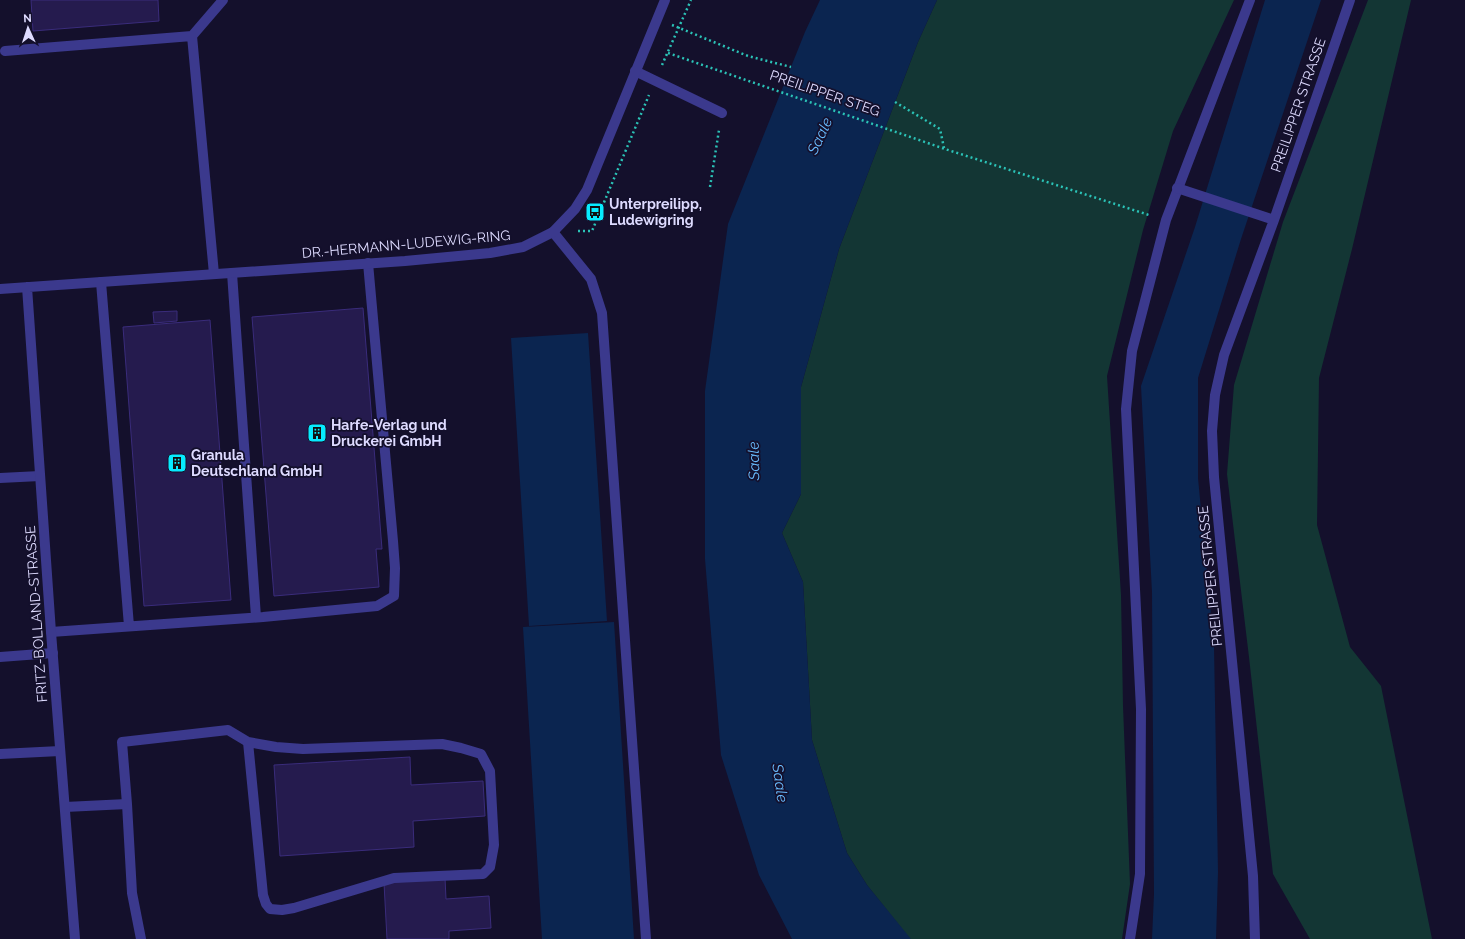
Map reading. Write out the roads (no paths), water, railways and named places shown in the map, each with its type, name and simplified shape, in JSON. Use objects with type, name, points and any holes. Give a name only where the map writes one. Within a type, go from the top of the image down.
[{"type":"street","points":[[5,51],[192,36],[223,0]]},
{"type":"street","name":"DR.-HERMANN-LUDEWIG-RING","points":[[0,289],[368,264],[490,253],[523,247],[553,232],[575,209],[587,190],[665,0]]},
{"type":"street","points":[[1130,939],[1140,874],[1141,709],[1126,409],[1132,351],[1166,220],[1250,0]]},
{"type":"street","name":"PREILIPPER STRASSE","points":[[1255,939],[1253,876],[1214,477],[1212,431],[1215,396],[1224,355],[1274,220],[1350,0]]},
{"type":"street","points":[[192,36],[214,274]]},
{"type":"street","points":[[635,71],[722,113]]},
{"type":"street","points":[[1177,188],[1274,220]]},
{"type":"street","points":[[553,232],[591,279],[602,313],[646,939]]},
{"type":"street","points":[[51,632],[256,617],[377,606],[394,596],[395,568],[393,541],[368,264]]},
{"type":"street","points":[[232,273],[256,617]]},
{"type":"street","points":[[100,282],[129,626]]},
{"type":"street","name":"FRITZ-BOLLAND-STRASSE","points":[[27,287],[51,632],[75,939]]},
{"type":"street","points":[[0,478],[40,476]]},
{"type":"street","points":[[0,657],[53,653]]},
{"type":"street","points":[[142,939],[132,892],[122,742],[228,730],[248,742],[276,747],[303,749],[442,744],[481,754],[490,771],[494,846],[490,868],[483,874],[479,875],[394,878],[294,908],[282,910],[270,909],[266,904],[263,895],[248,742]]},
{"type":"street","points":[[0,754],[60,751]]},
{"type":"street","points":[[65,807],[127,804]]},
{"type":"water","name":"Saale","points":[[820,0],[937,0],[918,42],[839,249],[801,387],[801,494],[782,533],[803,582],[812,740],[847,853],[867,885],[911,939],[792,939],[759,875],[721,755],[705,559],[705,391],[728,224],[805,32]]},
{"type":"water","points":[[1265,0],[1321,0],[1241,239],[1198,378],[1198,478],[1214,646],[1218,872],[1216,939],[1152,939],[1154,894],[1152,592],[1141,386],[1195,227]]},
{"type":"water","points":[[588,333],[607,621],[529,626],[511,338]]},
{"type":"water","points":[[614,622],[634,939],[542,939],[523,627]]},
{"type":"place","name":"Unterpreilipp, Ludewigring","points":[[595,212]]},
{"type":"place","name":"Harfe-Verlag und Druckerei GmbH","points":[[317,433]]},
{"type":"place","name":"Granula Deutschland GmbH","points":[[177,463]]}]
